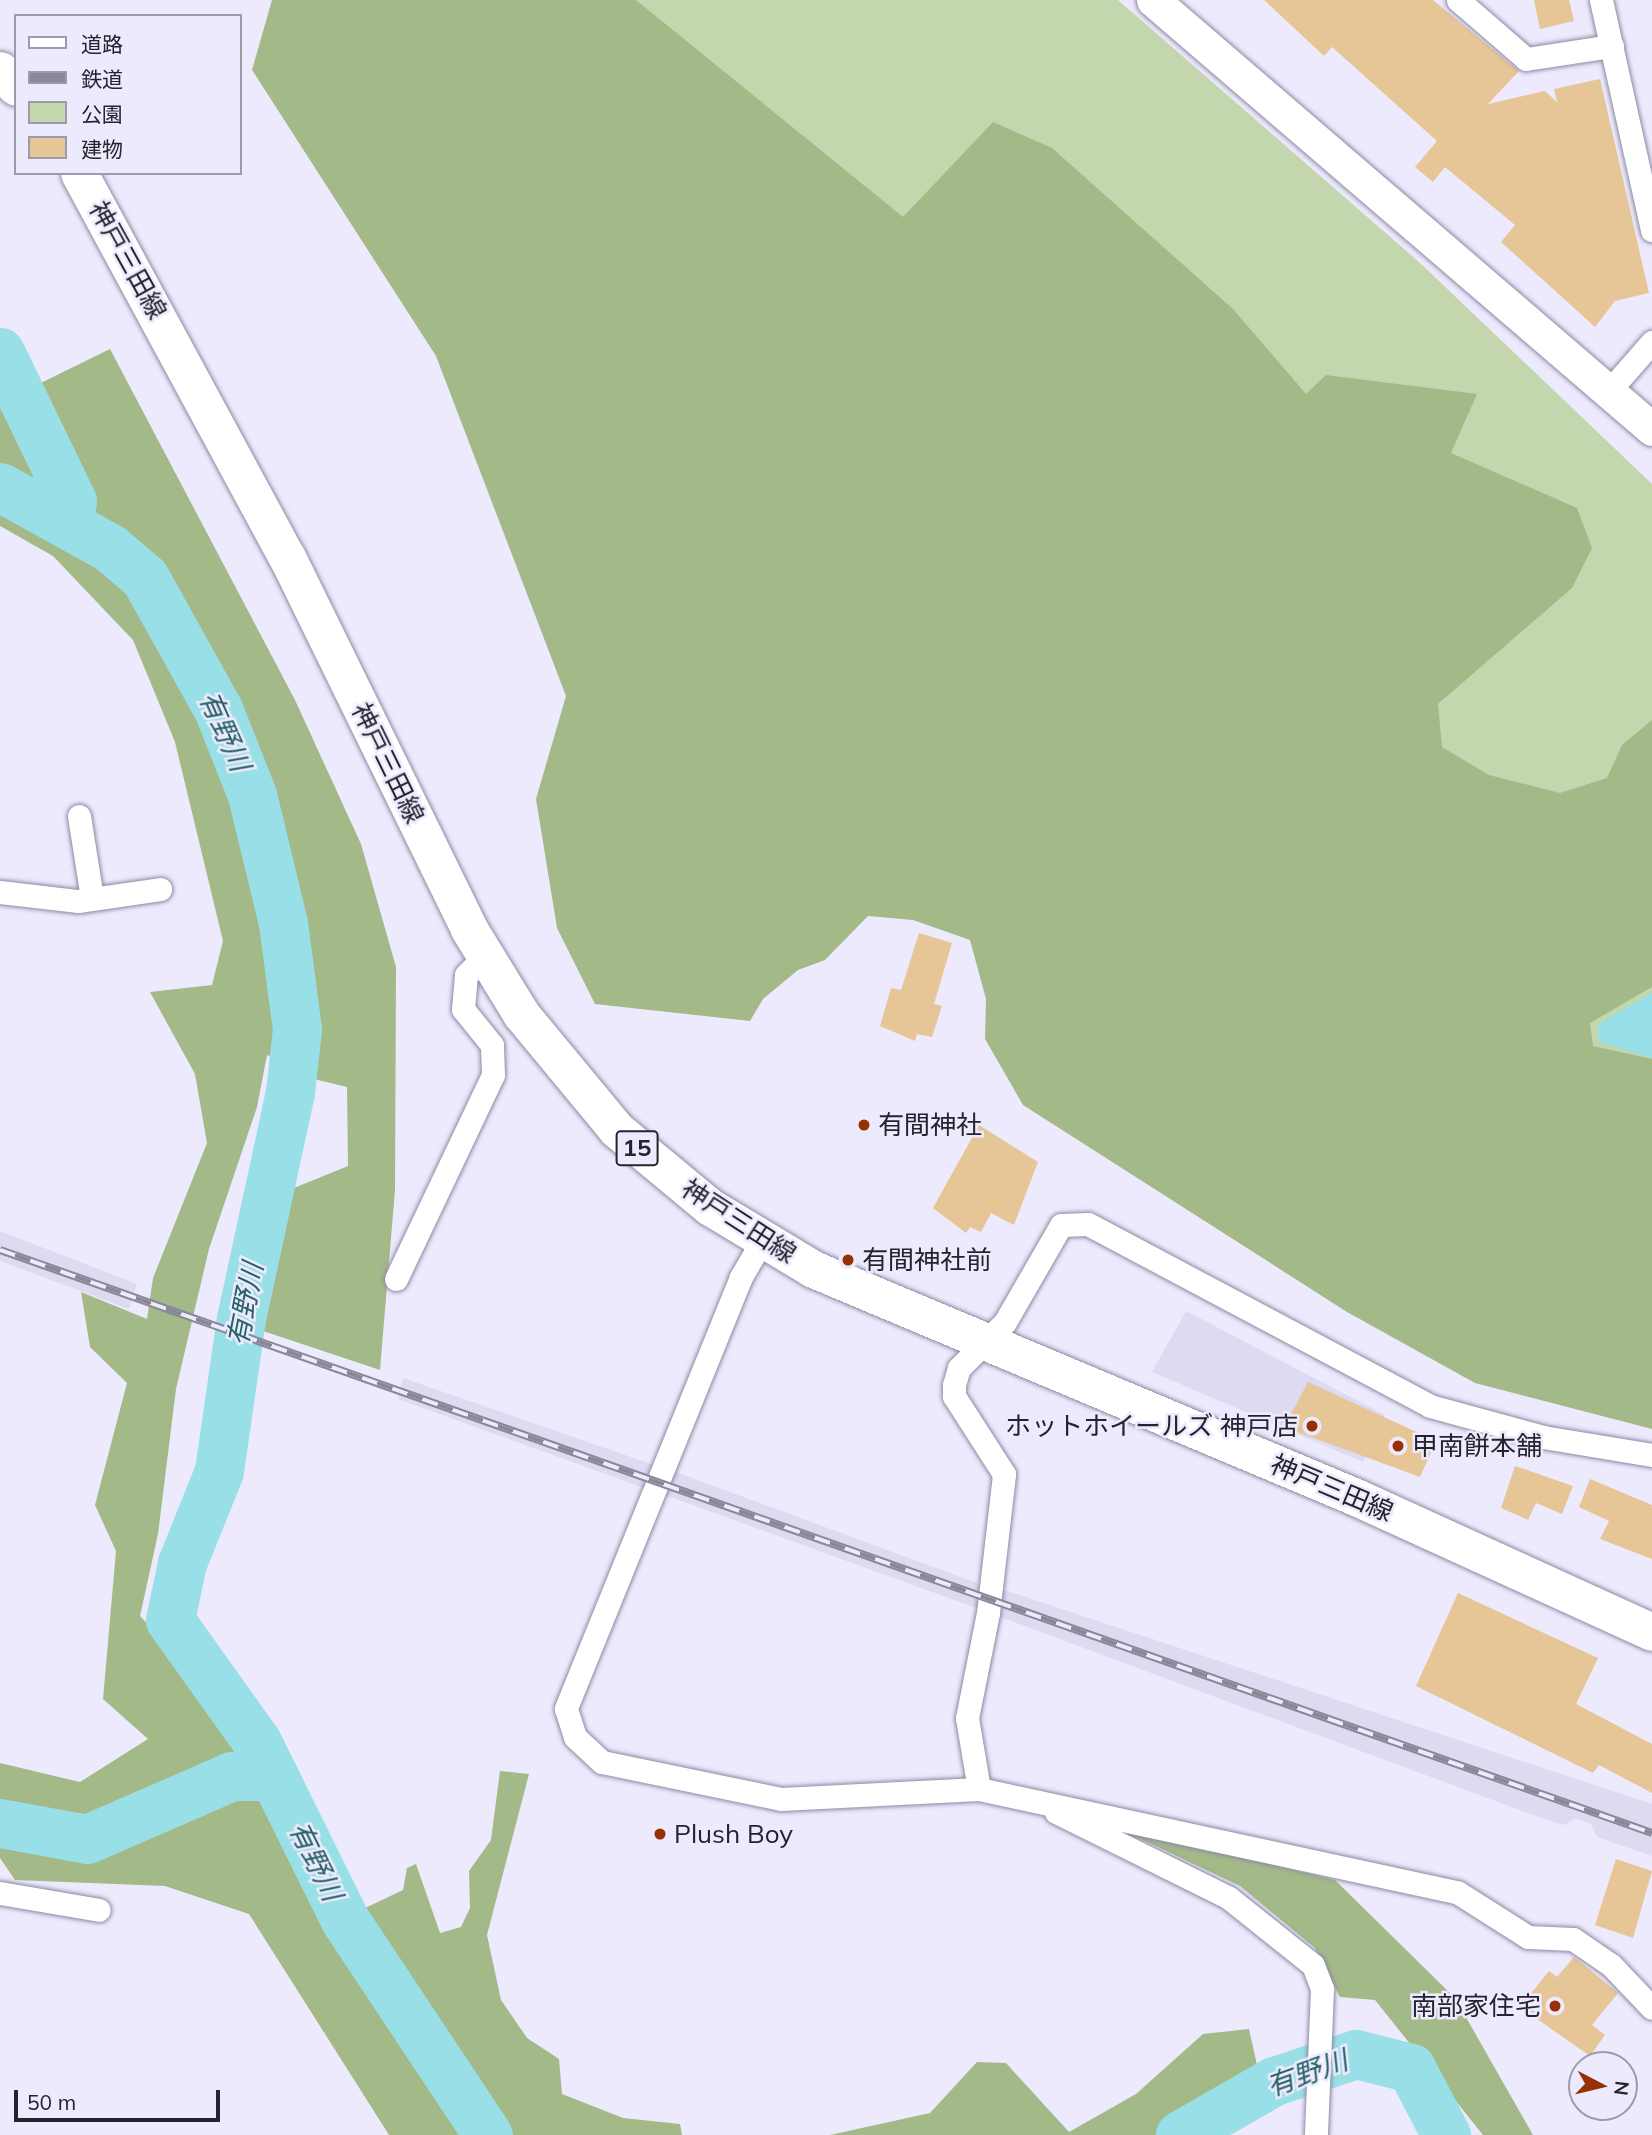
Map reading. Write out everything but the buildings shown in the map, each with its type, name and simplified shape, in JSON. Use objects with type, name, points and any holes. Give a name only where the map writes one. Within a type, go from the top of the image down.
[{"type":"main road","points":[[0,70],[14,85]]},
{"type":"main road","name":"神戸三田線","points":[[80,175],[287,556],[485,955],[521,1014],[616,1129],[700,1199],[763,1240],[981,1343],[1358,1498],[1652,1632]]},
{"type":"street","points":[[1153,0],[1652,429]]},
{"type":"street","points":[[1458,0],[1526,59],[1612,46]]},
{"type":"street","points":[[1601,0],[1652,230]]},
{"type":"street","points":[[1608,392],[1652,342]]},
{"type":"street","points":[[79,816],[92,898]]},
{"type":"street","points":[[0,892],[92,898],[160,890]]},
{"type":"street","points":[[397,1279],[493,1075],[492,1045],[463,1009],[466,975],[485,955]]},
{"type":"street","points":[[979,1789],[967,1718],[988,1613],[1004,1474],[954,1396],[959,1368],[981,1343],[1005,1322],[1054,1231],[1080,1221],[1430,1406],[1543,1437],[1652,1455]]},
{"type":"street","points":[[763,1240],[735,1289],[566,1709],[575,1737],[602,1762],[780,1799],[979,1789],[1032,1798],[1457,1892],[1528,1937],[1573,1939],[1611,1965],[1652,2008]]},
{"type":"street","points":[[1032,1798],[1229,1898],[1286,1938],[1313,1965],[1322,1989],[1317,2135]]},
{"type":"street","points":[[0,1893],[99,1910]]},
{"type":"shaded area","points":[[272,0],[636,0],[903,217],[993,122],[1052,148],[1233,309],[1306,394],[1326,375],[1477,394],[1451,453],[1577,508],[1592,548],[1572,588],[1438,704],[1442,747],[1489,775],[1560,793],[1607,778],[1622,745],[1652,720],[1652,987],[1590,1023],[1593,1046],[1652,1059],[1652,1429],[1475,1383],[1347,1312],[1023,1105],[985,1039],[986,999],[970,940],[913,920],[868,916],[825,960],[798,970],[763,999],[750,1021],[595,1004],[557,928],[536,799],[566,696],[436,356],[252,70]]},
{"type":"shaded area","points":[[110,349],[295,700],[361,844],[396,967],[395,1190],[380,1370],[254,1328],[260,1283],[294,1188],[348,1166],[347,1087],[314,1079],[267,1055],[257,1107],[209,1249],[176,1389],[158,1534],[140,1616],[178,1655],[259,1784],[323,1928],[403,1890],[407,1868],[416,1864],[440,1933],[461,1927],[470,1908],[469,1871],[491,1840],[500,1771],[529,1774],[487,1935],[501,2000],[527,2038],[559,2059],[562,2094],[623,2118],[680,2124],[682,2135],[389,2135],[249,1914],[165,1886],[15,1880],[0,1858],[0,1763],[80,1782],[148,1739],[103,1699],[116,1551],[95,1505],[127,1383],[90,1347],[81,1292],[147,1319],[153,1278],[207,1143],[195,1074],[150,992],[212,985],[223,941],[175,742],[133,640],[53,556],[0,526],[0,403]]},
{"type":"shaded area","points":[[1652,993],[1652,1058],[1599,1042],[1598,1024]]},
{"type":"shaded area","points":[[0,1231],[137,1284],[129,1309],[0,1261]]},
{"type":"shaded area","points":[[1186,1311],[1385,1415],[1363,1462],[1152,1372]]},
{"type":"shaded area","points":[[403,1378],[654,1465],[647,1489],[398,1399]]},
{"type":"shaded area","points":[[673,1471],[985,1586],[982,1610],[665,1495]]},
{"type":"shaded area","points":[[998,1588],[1652,1804],[1652,1856],[1597,1837],[1591,1824],[1576,1818],[1564,1825],[1544,1819],[995,1615]]},
{"type":"shaded area","points":[[1116,1827],[1335,1880],[1455,1998],[1533,2135],[1483,2135],[1375,2000],[1340,1997],[1315,1948],[1240,1886]]},
{"type":"shaded area","points":[[1249,2029],[1257,2065],[1164,2135],[830,2135],[930,2113],[977,2062],[1006,2063],[1069,2132],[1136,2094],[1203,2034]]},
{"type":"green space","points":[[620,0],[1118,0],[1419,262],[1652,484],[1652,1125],[897,230]]},
{"type":"waterway","points":[[0,352],[72,501],[69,522]]},
{"type":"waterway","points":[[0,487],[110,548],[145,578],[218,709],[252,795],[283,923],[297,1029],[290,1092],[241,1318],[219,1471],[182,1563],[170,1620],[257,1742],[345,1920],[488,2135]]},
{"type":"waterway","points":[[0,1823],[87,1839],[232,1776],[274,1776]]},
{"type":"waterway","name":"有野川","points":[[1180,2135],[1274,2081],[1356,2054],[1411,2068],[1446,2135]]},
{"type":"railway","points":[[0,1250],[1652,1833]]},
{"type":"place","name":"有間神社","points":[[864,1125]]},
{"type":"place","name":"有間神社前","points":[[848,1260]]},
{"type":"place","name":"ホットホイールズ 神戸店","points":[[1312,1426]]},
{"type":"place","name":"甲南餅本舗","points":[[1398,1446]]},
{"type":"place","name":"Plush Boy","points":[[660,1834]]},
{"type":"place","name":"南部家住宅","points":[[1555,2006]]}]
